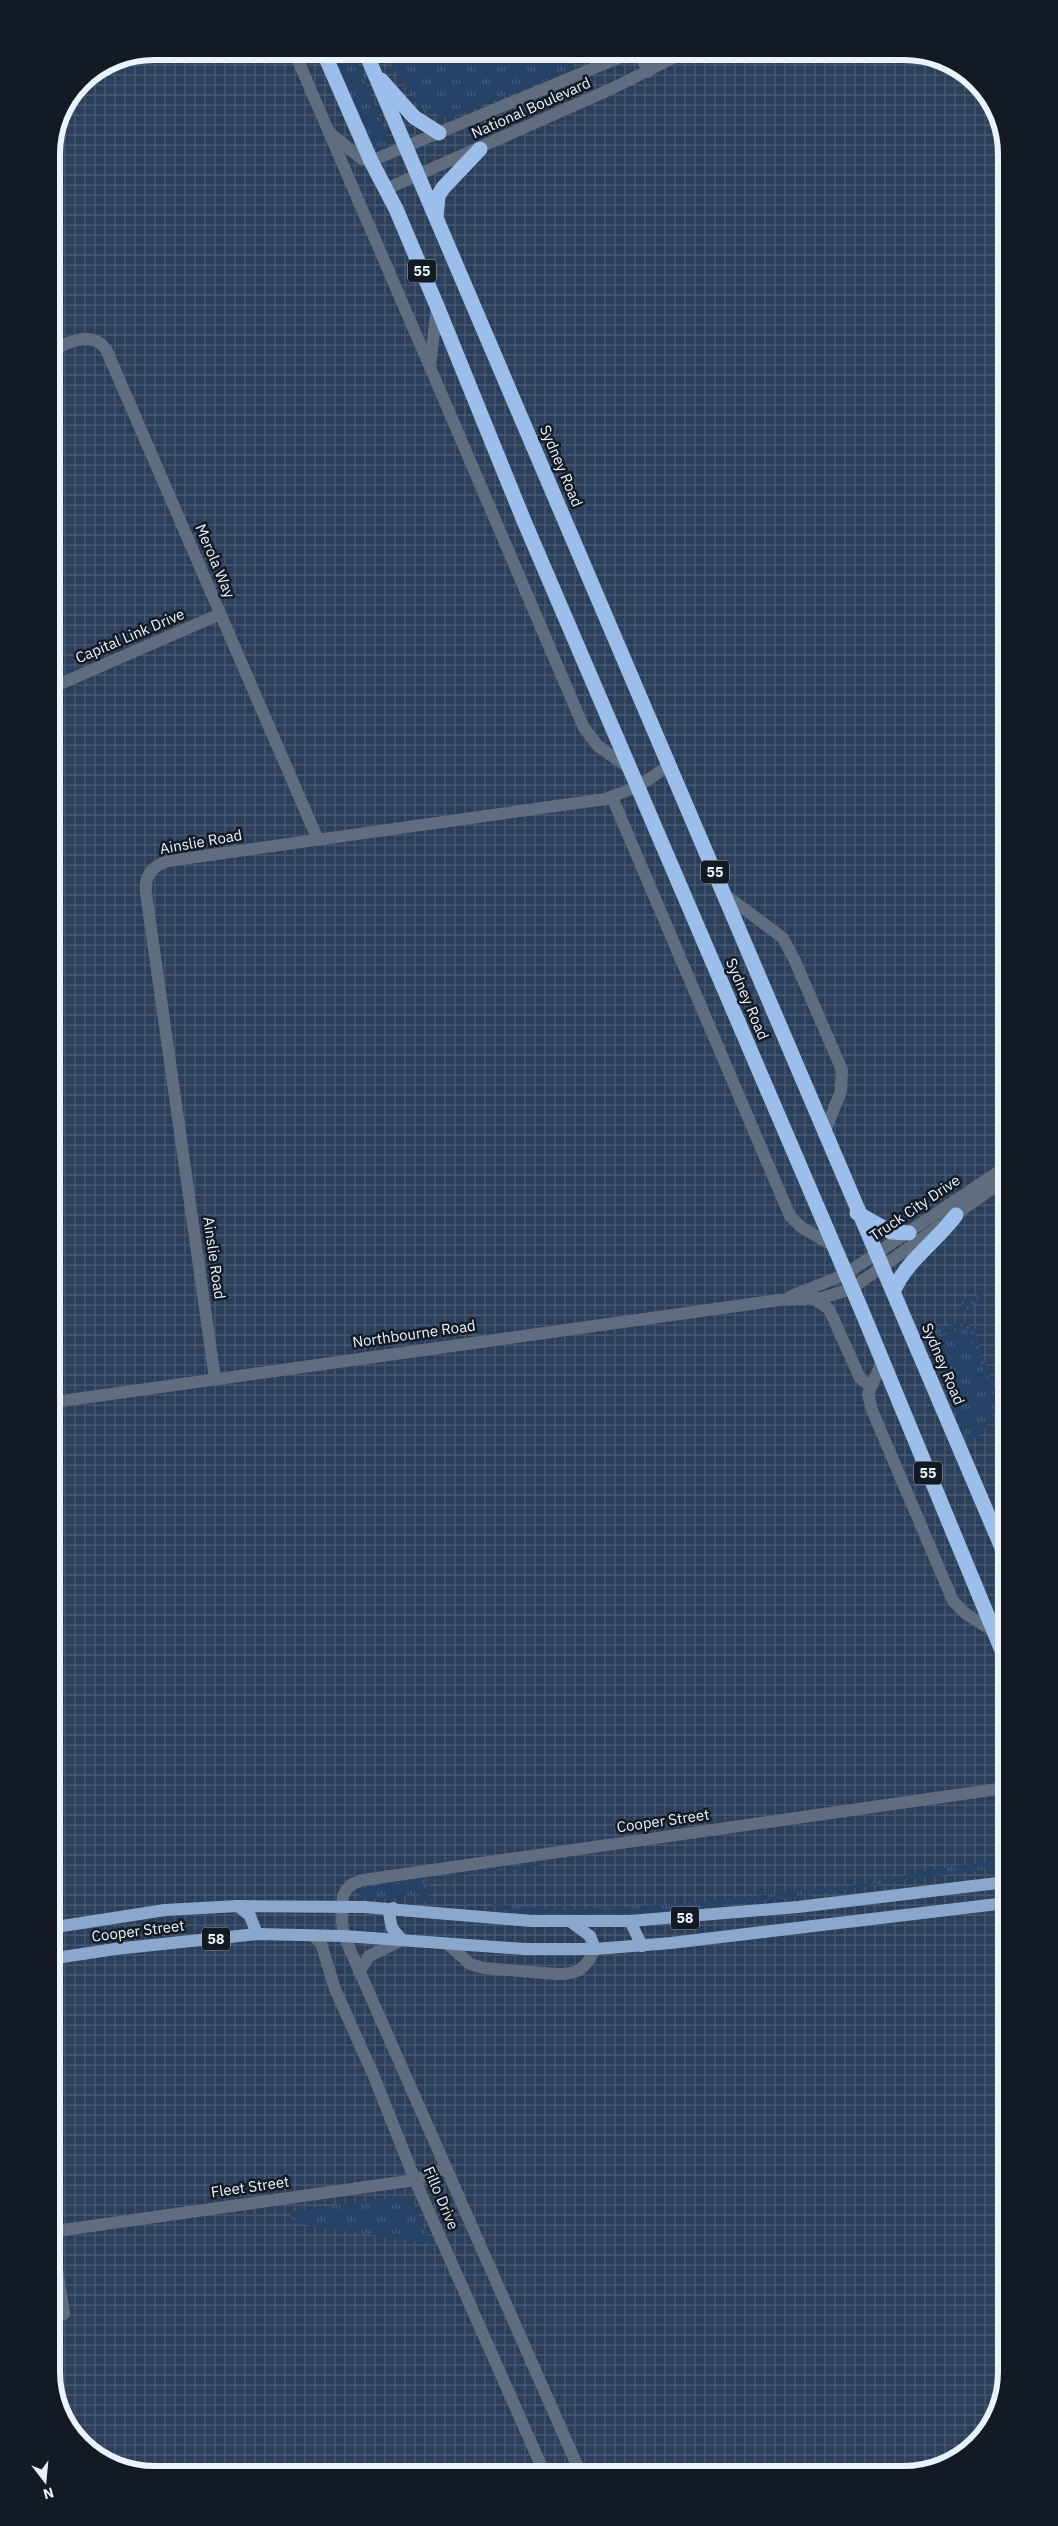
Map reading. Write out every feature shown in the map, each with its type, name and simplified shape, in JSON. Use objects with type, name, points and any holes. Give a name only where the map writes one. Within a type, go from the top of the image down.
[{"type":"highway","name":"Sydney Road","points":[[327,60],[370,161],[386,189],[437,306],[524,521],[882,1362],[998,1641]]},
{"type":"highway","name":"Sydney Road","points":[[368,60],[670,766],[857,1213],[878,1261],[894,1290],[998,1528]]},
{"type":"highway","points":[[373,72],[414,117],[439,133]]},
{"type":"highway","points":[[436,219],[438,196],[443,188],[480,149]]},
{"type":"highway","points":[[857,1213],[891,1232],[909,1233]]},
{"type":"highway","points":[[894,1290],[908,1265],[941,1233],[956,1215]]},
{"type":"main road","name":"Cooper Street","points":[[60,1926],[165,1910],[238,1906],[393,1908],[571,1922],[630,1922],[891,1896],[998,1883]]},
{"type":"main road","points":[[891,1896],[893,1916]]},
{"type":"main road","name":"Cooper Street","points":[[60,1957],[115,1949],[257,1934],[344,1936],[525,1949],[595,1949],[642,1946],[998,1904]]},
{"type":"main road","points":[[238,1906],[250,1916],[257,1934]]},
{"type":"main road","points":[[393,1908],[389,1913],[389,1921],[402,1940]]},
{"type":"main road","points":[[571,1922],[590,1936],[595,1949]]},
{"type":"main road","points":[[630,1922],[642,1946]]},
{"type":"street","points":[[298,60],[584,728],[598,746],[629,768]]},
{"type":"street","name":"National Boulevard","points":[[370,161],[613,60]]},
{"type":"street","points":[[643,60],[648,72]]},
{"type":"street","name":"National Boulevard","points":[[386,189],[480,149],[670,60]]},
{"type":"street","points":[[328,130],[348,149],[362,159],[370,161]]},
{"type":"street","points":[[430,367],[437,306]]},
{"type":"street","name":"Merola Way","points":[[60,347],[85,338],[97,340],[106,349],[318,840]]},
{"type":"street","name":"Capital Link Drive","points":[[60,684],[220,614]]},
{"type":"street","name":"Ainslie Road","points":[[215,1379],[146,893],[146,880],[156,866],[168,861],[612,797],[637,786],[670,766]]},
{"type":"street","points":[[612,797],[790,1216],[801,1227],[832,1245]]},
{"type":"street","points":[[724,894],[783,938],[796,961],[842,1070],[841,1091],[824,1134]]},
{"type":"street","name":"Truck City Drive","points":[[851,1289],[909,1233],[998,1172]]},
{"type":"street","name":"Truck City Drive","points":[[844,1275],[878,1261],[956,1215],[998,1184]]},
{"type":"street","name":"Northbourne Road","points":[[779,1300],[844,1275]]},
{"type":"street","name":"Northbourne Road","points":[[60,1401],[779,1300],[836,1295],[851,1289]]},
{"type":"street","points":[[814,1298],[829,1309],[860,1378],[870,1386]]},
{"type":"street","points":[[882,1362],[870,1386],[869,1401],[953,1601],[965,1613],[994,1632]]},
{"type":"street","name":"Cooper Street","points":[[344,1936],[342,1907],[346,1890],[352,1884],[363,1880],[998,1789]]},
{"type":"street","name":"Fillo Drive","points":[[313,1936],[321,1944],[335,1989],[373,2074],[415,2180],[541,2466]]},
{"type":"street","name":"Fillo Drive","points":[[344,1936],[577,2466]]},
{"type":"street","points":[[359,1972],[369,1956],[402,1940]]},
{"type":"street","points":[[448,1944],[470,1964],[484,1968],[568,1975],[584,1969],[595,1949]]},
{"type":"street","name":"Fleet Street","points":[[60,2230],[415,2180],[447,2168]]},
{"type":"street","points":[[60,2288],[64,2314]]},
{"type":"shaded area","points":[[148,60],[910,60],[940,67],[971,87],[988,112],[995,130],[998,154],[998,2372],[995,2396],[991,2408],[975,2434],[961,2447],[934,2461],[910,2466],[148,2466],[124,2461],[112,2456],[87,2439],[70,2414],[63,2396],[60,2372],[60,148],[67,118],[79,97],[92,83],[112,70],[124,65]]},
{"type":"green space","points":[[335,60],[357,60],[387,135],[388,144],[386,149],[379,151],[373,145]]},
{"type":"green space","points":[[389,60],[572,60],[575,69],[448,119],[418,107]]},
{"type":"green space","points":[[986,1292],[965,1312],[960,1301]]},
{"type":"green space","points":[[922,1322],[942,1327],[959,1323],[960,1326],[934,1337],[930,1327],[925,1329]]},
{"type":"green space","points":[[963,1322],[992,1390],[993,1398],[996,1399],[984,1429],[968,1443],[934,1361],[930,1341],[963,1327]]},
{"type":"green space","points":[[963,1322],[975,1328],[980,1351],[996,1391],[996,1399],[993,1398],[992,1390]]},
{"type":"green space","points":[[998,1861],[998,1868],[783,1898],[671,1911],[614,1914],[533,1914],[507,1910],[492,1904],[563,1910],[681,1904],[856,1885],[953,1866]]},
{"type":"green space","points":[[540,1863],[542,1865],[427,1880],[416,1897],[402,1896],[402,1898],[361,1899],[359,1896],[361,1890],[367,1887]]},
{"type":"green space","points":[[489,1876],[429,1884],[429,1899],[434,1899],[434,1904],[417,1900],[428,1883]]},
{"type":"green space","points":[[404,2196],[413,2201],[431,2244],[293,2223],[289,2212]]}]
